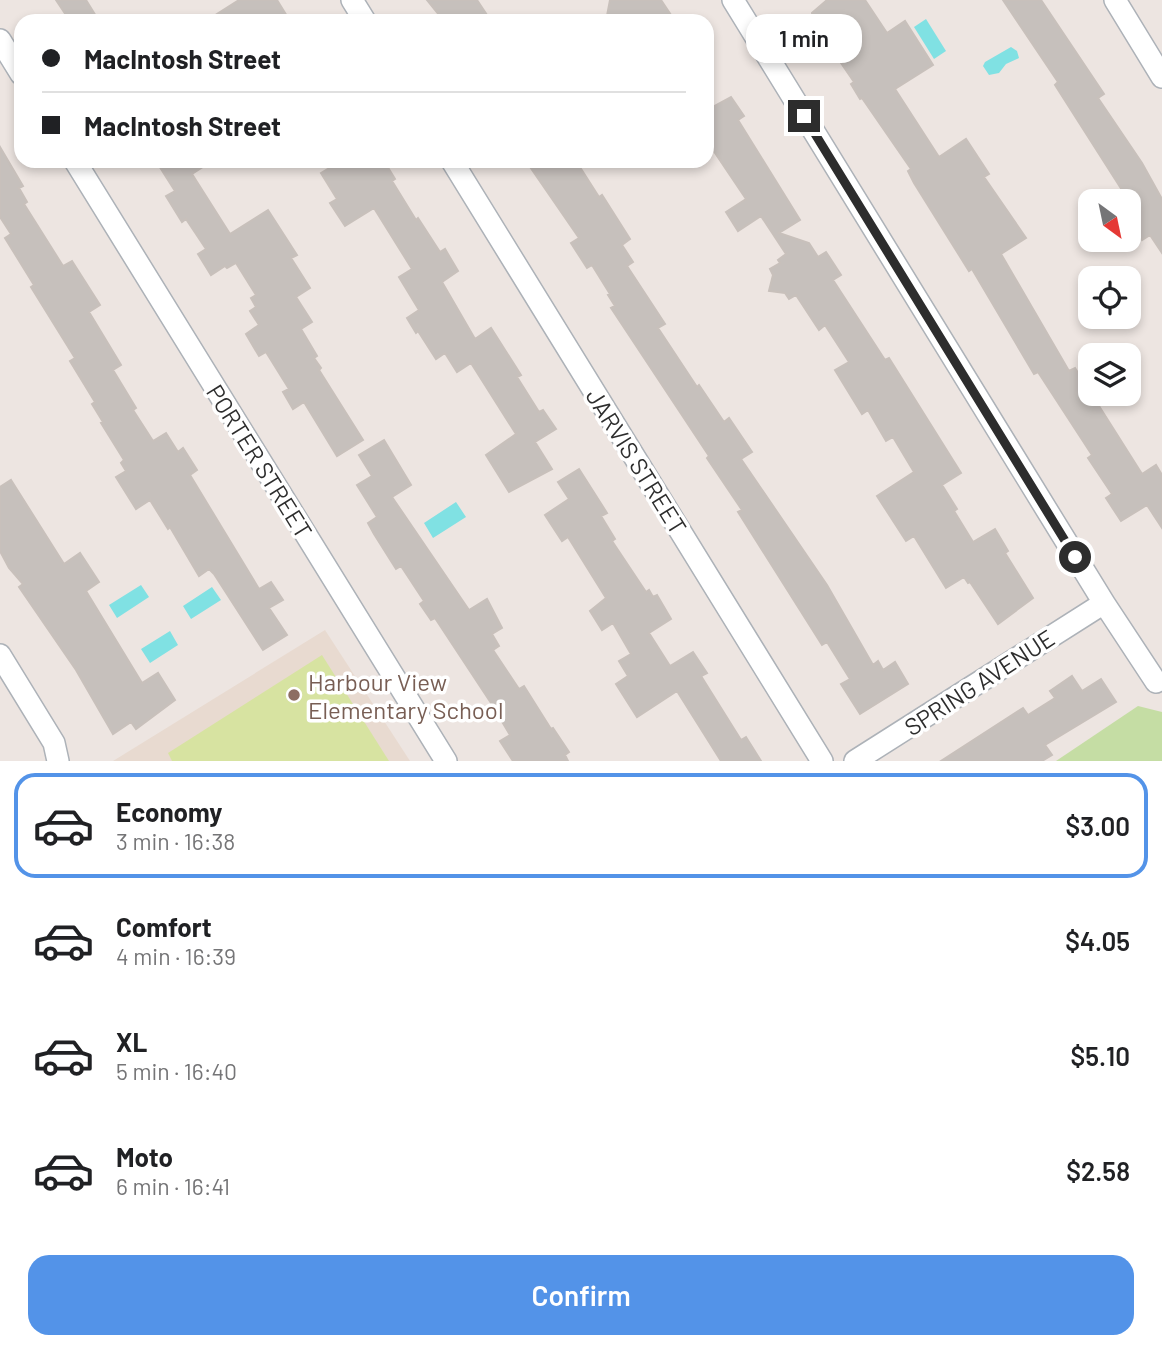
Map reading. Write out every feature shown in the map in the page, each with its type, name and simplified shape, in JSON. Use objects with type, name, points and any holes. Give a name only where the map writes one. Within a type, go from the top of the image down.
[{"type":"street","points":[[733,0],[1104,603],[1156,682]]},
{"type":"street","points":[[1115,0],[1162,77]]},
{"type":"street","points":[[0,40],[14,63]]},
{"type":"street","name":"PORTER STREET","points":[[79,168],[446,761]]},
{"type":"street","name":"JARVIS STREET","points":[[456,168],[822,761]]},
{"type":"street","name":"SPRING AVENUE","points":[[855,761],[1104,603]]},
{"type":"street","points":[[0,655],[54,743],[58,761]]},
{"type":"shaded area","name":"Harbour View Elementary School","points":[[325,630],[410,761],[113,761]]},
{"type":"green space","name":"Harbour View Elementary School","points":[[322,655],[389,761],[172,761],[168,753]]},
{"type":"green space","points":[[1138,706],[1162,712],[1162,761],[1056,761]]},
{"type":"water","points":[[926,19],[946,51],[934,59],[914,27]]},
{"type":"water","points":[[1011,47],[1017,51],[1019,58],[1006,64],[999,73],[989,75],[983,66],[985,62]]},
{"type":"water","points":[[456,502],[466,517],[433,538],[424,523]]},
{"type":"water","points":[[141,585],[149,597],[117,618],[109,605]]},
{"type":"water","points":[[212,587],[221,600],[191,619],[183,606]]},
{"type":"water","points":[[170,631],[178,645],[150,663],[141,649]]},
{"type":"building","points":[[56,0],[86,0],[95,14],[65,14]]},
{"type":"building","points":[[239,0],[277,0],[286,14],[217,14]]},
{"type":"building","points":[[427,0],[477,0],[486,14],[438,14]]},
{"type":"building","points":[[610,0],[661,0],[670,14],[607,14]]},
{"type":"building","points":[[827,0],[865,0],[887,33],[905,21],[933,65],[895,89],[939,157],[966,139],[989,174],[984,177],[1026,238],[1001,254],[1069,371],[1075,368],[1078,373],[1078,406],[1099,406],[1142,474],[1156,465],[1162,475],[1162,528],[1147,505],[1121,521],[1106,498],[1112,494],[1088,458],[1092,455],[1038,372],[1034,374],[972,269],[969,271],[914,183],[908,171],[911,169],[862,98],[860,99],[851,84],[854,82],[813,22],[812,13]]},
{"type":"building","points":[[1003,0],[1041,0],[1104,94],[1098,98],[1142,163],[1162,199],[1162,253],[1150,235],[1141,238],[1141,189],[1121,189],[1055,85],[1058,82]]},
{"type":"building","points":[[731,97],[744,116],[738,120],[800,220],[779,233],[809,243],[818,257],[826,252],[841,275],[833,280],[885,360],[889,358],[961,473],[942,485],[973,542],[995,529],[1008,551],[1005,553],[1033,598],[998,624],[964,577],[946,588],[914,536],[906,541],[877,496],[914,472],[893,437],[886,441],[868,410],[862,414],[835,370],[849,362],[825,325],[819,330],[796,295],[789,299],[785,293],[769,291],[773,275],[770,269],[780,263],[778,260],[786,254],[761,216],[738,231],[726,212],[746,199],[714,151],[714,106]]},
{"type":"building","points":[[0,147],[23,186],[19,188],[27,202],[24,204],[63,266],[72,261],[100,305],[89,312],[121,365],[113,370],[136,408],[133,410],[153,441],[166,433],[178,452],[183,448],[197,470],[190,475],[259,589],[271,582],[283,600],[269,608],[287,635],[263,650],[214,574],[209,569],[199,576],[170,527],[168,529],[150,500],[136,509],[116,477],[126,471],[121,463],[124,460],[101,423],[103,422],[92,404],[95,402],[70,361],[75,358],[31,287],[34,285],[5,238],[11,234],[0,217]]},
{"type":"building","points":[[160,168],[201,168],[192,174],[230,234],[268,210],[297,255],[291,258],[310,288],[296,297],[312,322],[301,329],[317,356],[314,358],[321,368],[319,370],[363,440],[337,456],[304,402],[293,409],[283,392],[289,389],[266,352],[259,356],[246,334],[259,325],[250,311],[256,307],[251,298],[256,295],[236,263],[211,275],[198,254],[206,249],[186,219],[182,222],[166,196],[175,191]]},
{"type":"building","points":[[329,168],[388,168],[395,179],[392,181],[416,220],[418,218],[440,252],[445,249],[458,271],[442,282],[475,339],[491,328],[521,375],[517,377],[539,412],[543,410],[556,429],[535,442],[552,469],[509,492],[486,455],[516,434],[471,363],[457,372],[445,353],[436,359],[418,331],[416,333],[407,318],[419,310],[399,277],[412,269],[374,208],[345,226],[330,203],[337,199],[321,173]]},
{"type":"building","points":[[531,168],[580,168],[599,197],[602,195],[630,239],[622,245],[633,262],[627,266],[665,324],[658,328],[697,387],[699,385],[724,422],[729,418],[752,452],[741,459],[827,585],[873,665],[878,661],[883,670],[895,662],[908,684],[860,714],[841,684],[850,679],[827,642],[822,645],[738,512],[742,510],[707,458],[709,456],[611,308],[615,306],[608,295],[610,294],[592,265],[587,268],[571,243],[579,238]]},
{"type":"building","points":[[384,440],[411,485],[392,497],[469,610],[487,599],[502,628],[492,634],[499,646],[493,650],[519,689],[524,686],[551,729],[553,728],[569,752],[565,755],[568,761],[513,761],[500,741],[510,735],[491,703],[435,618],[431,620],[420,604],[424,601],[401,566],[396,569],[374,534],[368,523],[377,517],[357,485],[372,476],[359,455]]},
{"type":"building","points":[[579,469],[607,513],[601,516],[615,539],[612,541],[646,592],[649,590],[653,597],[657,595],[671,619],[649,633],[670,666],[693,652],[707,673],[701,676],[741,740],[746,737],[761,761],[721,761],[677,691],[637,717],[616,684],[628,676],[619,661],[631,654],[613,623],[602,630],[590,611],[606,598],[568,537],[562,541],[545,515],[569,499],[558,482]]},
{"type":"building","points":[[11,480],[64,564],[80,553],[99,582],[86,591],[142,683],[158,673],[175,700],[136,729],[131,722],[113,734],[76,670],[19,587],[23,584],[9,568],[0,551],[0,487]]},
{"type":"building","points":[[1072,676],[1082,691],[1101,679],[1116,702],[1045,745],[1052,755],[1042,761],[941,761],[1023,708],[1028,715],[1055,698],[1050,691]]},
{"type":"place","name":"Harbour View Elementary School","points":[[294,695]]},
{"type":"route","points":[[804,116],[1075,557]]}]
